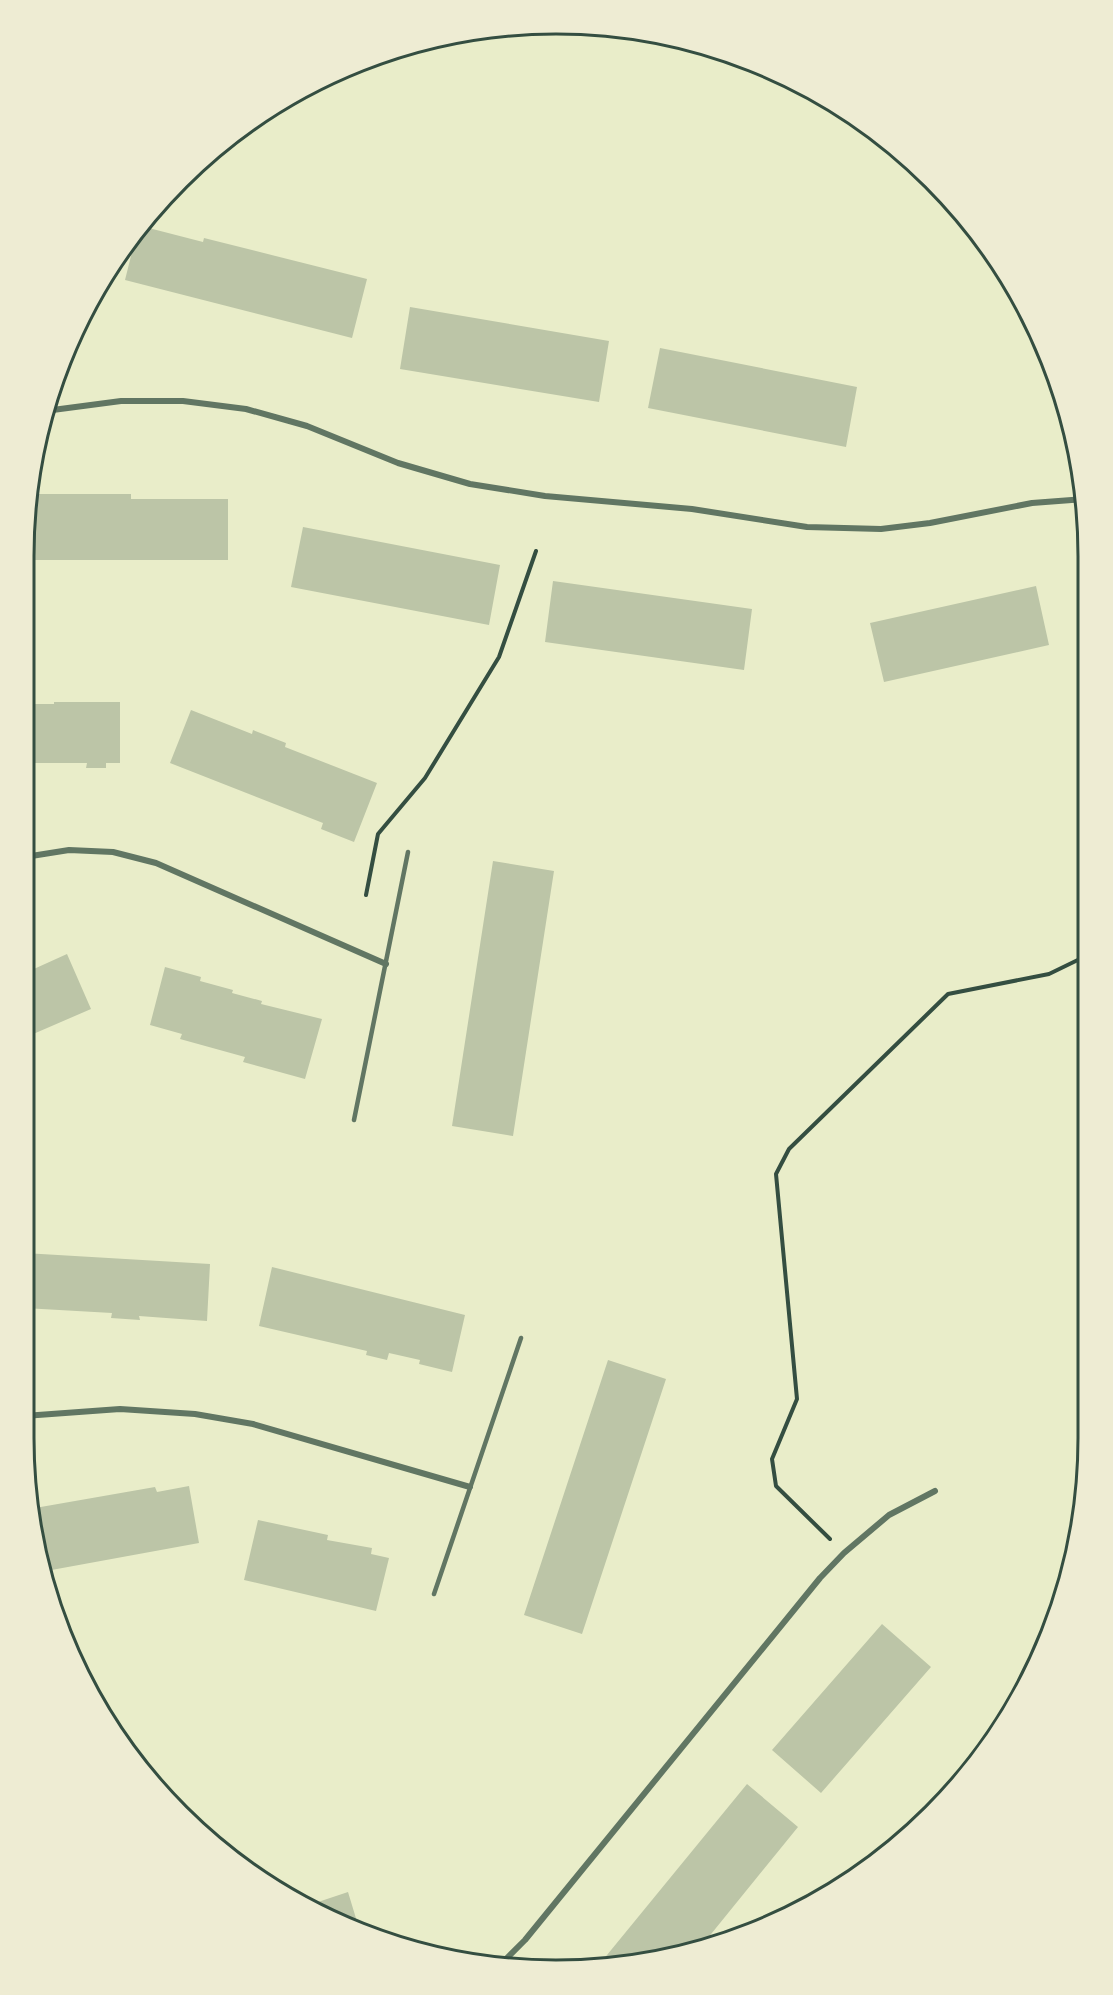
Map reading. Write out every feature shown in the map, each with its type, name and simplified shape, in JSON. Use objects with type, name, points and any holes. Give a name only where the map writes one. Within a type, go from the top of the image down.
[{"type":"street","points":[[56,410],[121,401],[183,401],[246,409],[307,426],[398,463],[470,484],[544,496],[692,509],[807,527],[881,529],[930,523],[1032,502],[1075,500]]},
{"type":"street","points":[[34,856],[69,850],[113,852],[156,863],[386,964]]},
{"type":"street","points":[[34,1415],[120,1409],[195,1414],[253,1424],[470,1487]]},
{"type":"street","points":[[507,1958],[525,1940],[820,1578],[844,1553],[889,1515],[935,1491]]},
{"type":"lane","points":[[354,1120],[408,852]]},
{"type":"lane","points":[[434,1594],[521,1338]]},
{"type":"path","points":[[366,895],[378,834],[425,778],[499,657],[536,551]]},
{"type":"path","points":[[844,1553],[776,1486],[772,1459],[797,1399],[776,1174],[789,1149],[948,994],[1048,974],[1078,960]]},
{"type":"building","points":[[151,228],[203,242],[204,238],[367,279],[352,338],[125,280],[132,253]]},
{"type":"building","points":[[410,307],[609,341],[599,402],[400,369]]},
{"type":"building","points":[[660,348],[857,387],[846,447],[648,408]]},
{"type":"building","points":[[38,494],[131,494],[131,499],[228,499],[228,560],[34,560]]},
{"type":"building","points":[[303,527],[500,565],[489,625],[291,587]]},
{"type":"building","points":[[553,581],[752,609],[744,670],[545,642]]},
{"type":"building","points":[[1036,586],[1049,645],[884,682],[870,623]]},
{"type":"building","points":[[54,702],[120,702],[120,763],[106,763],[106,768],[86,768],[87,763],[34,763],[34,704],[54,704]]},
{"type":"building","points":[[191,710],[252,734],[253,730],[286,743],[285,747],[377,783],[354,842],[321,829],[323,823],[170,763]]},
{"type":"building","points":[[493,861],[554,871],[513,1136],[452,1126]]},
{"type":"building","points":[[67,954],[91,1009],[34,1034],[34,969]]},
{"type":"building","points":[[165,967],[201,977],[200,981],[233,990],[232,993],[262,1001],[261,1004],[322,1019],[305,1079],[243,1062],[245,1057],[180,1039],[182,1034],[150,1025]]},
{"type":"building","points":[[34,1254],[210,1264],[207,1321],[139,1316],[140,1320],[111,1318],[112,1313],[34,1309]]},
{"type":"building","points":[[272,1267],[465,1315],[452,1372],[419,1364],[420,1360],[389,1353],[387,1360],[366,1355],[367,1351],[259,1326]]},
{"type":"building","points":[[608,1360],[666,1379],[582,1634],[524,1615]]},
{"type":"building","points":[[189,1486],[199,1543],[51,1570],[39,1507],[155,1487],[157,1492]]},
{"type":"building","points":[[258,1520],[328,1535],[327,1540],[372,1548],[371,1554],[389,1558],[376,1611],[244,1580]]},
{"type":"building","points":[[882,1624],[931,1667],[821,1793],[772,1750]]},
{"type":"building","points":[[747,1784],[798,1827],[708,1938],[658,1950],[605,1958]]},
{"type":"building","points":[[348,1892],[357,1921],[326,1907],[317,1902]]}]
